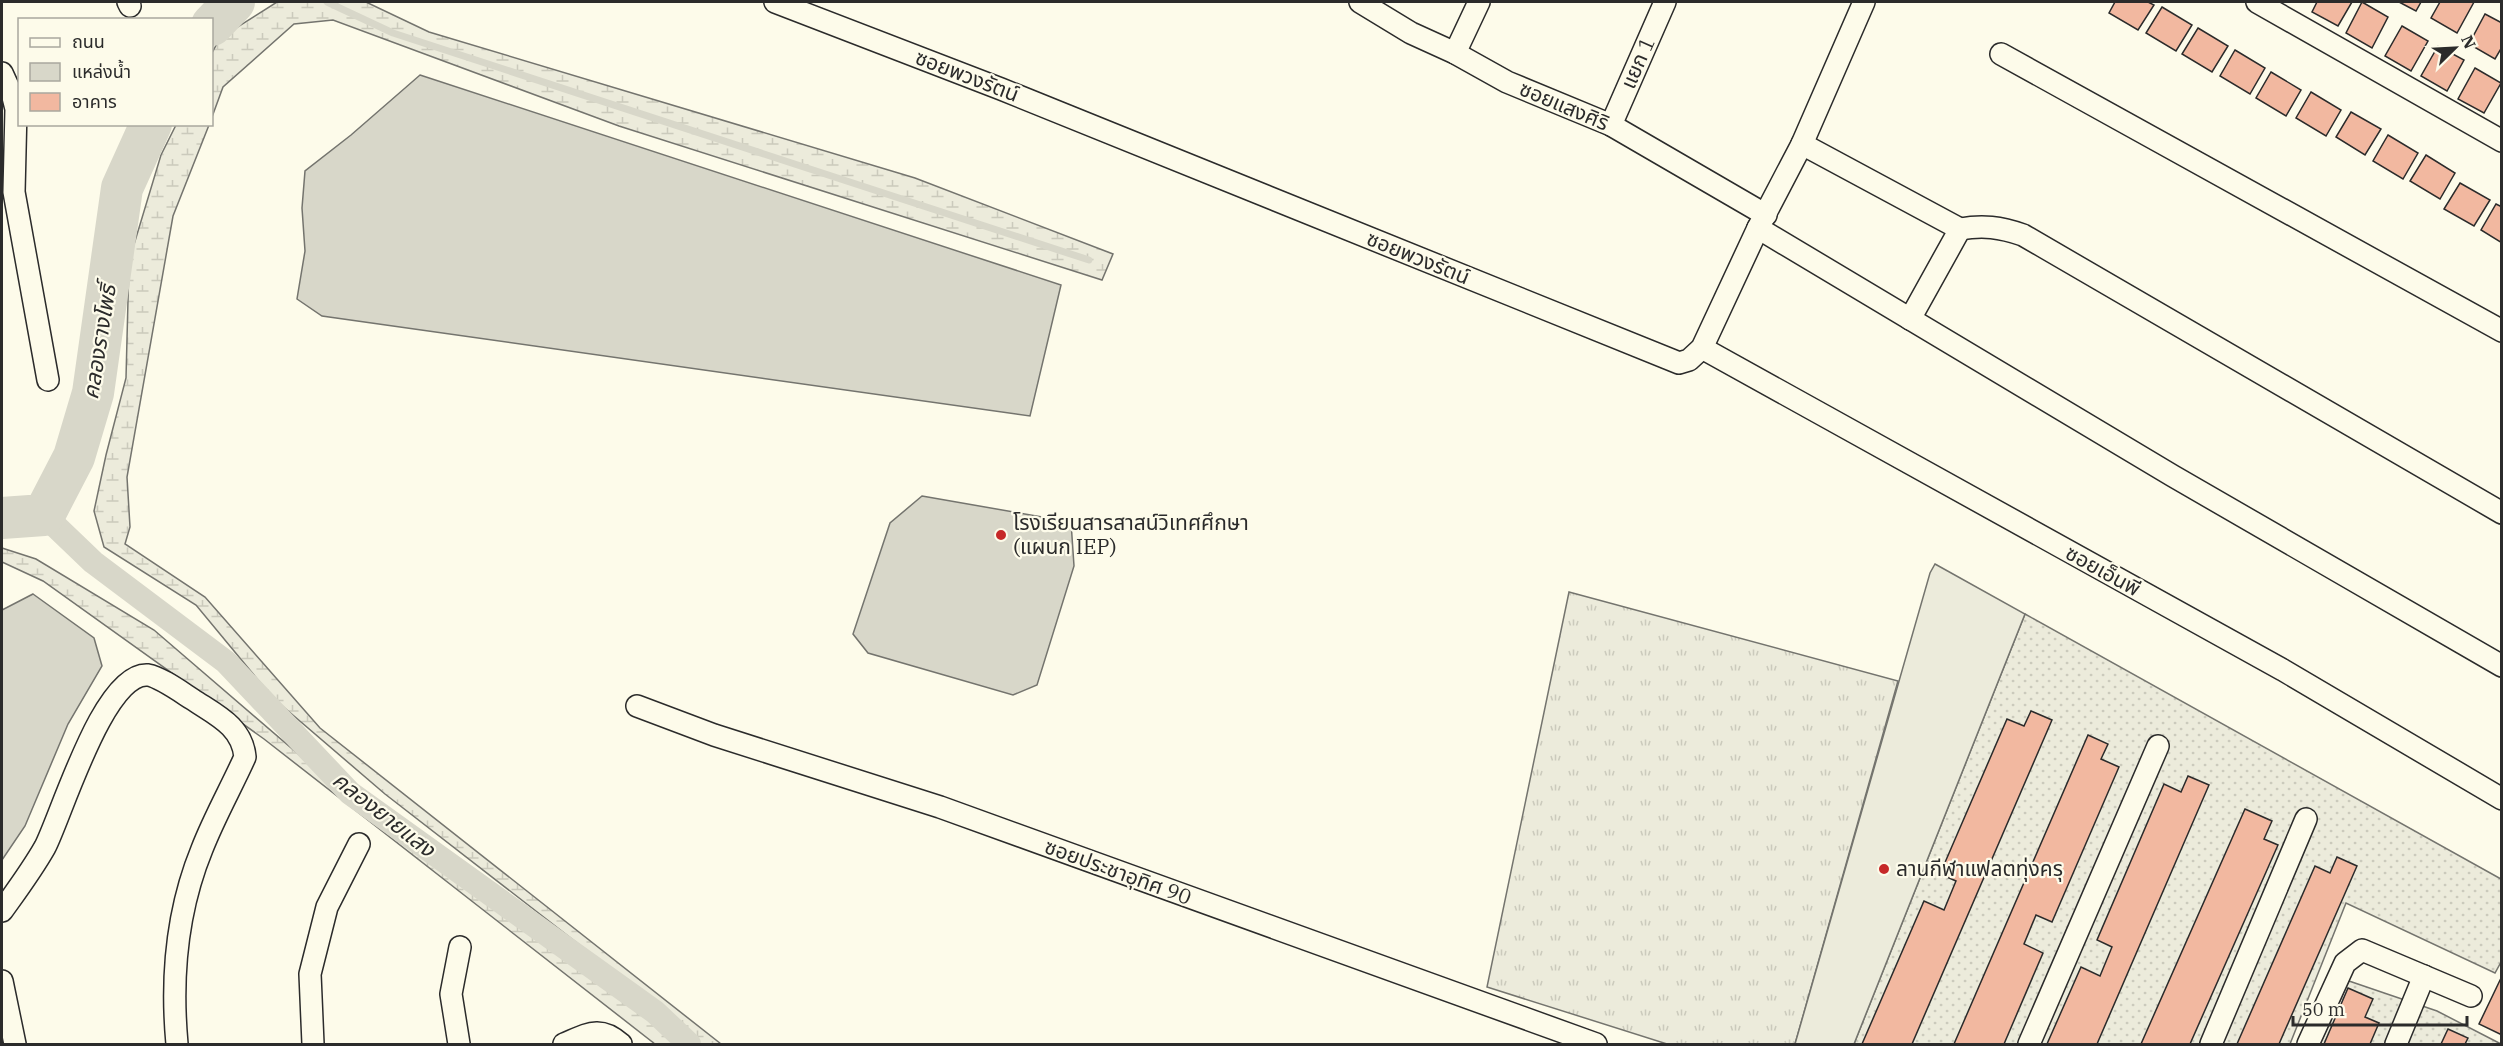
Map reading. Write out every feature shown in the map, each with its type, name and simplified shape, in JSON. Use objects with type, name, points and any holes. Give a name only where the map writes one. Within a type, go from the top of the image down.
[{"type":"street","name":"ซอยพวงรัตน์","points":[[775,2],[1012,93],[1671,361],[1679,363],[1689,360],[1702,348]]},
{"type":"street","name":"ซอยแสงศิริ","points":[[1360,2],[1411,33],[1455,53],[1507,82],[1611,125],[1910,319],[2173,476],[2502,666]]},
{"type":"street","points":[[1455,53],[1479,2]]},
{"type":"street","name":"แยก 1","points":[[1611,125],[1665,2]]},
{"type":"street","points":[[1702,348],[1762,221],[1802,144],[1864,2]]},
{"type":"street","points":[[2258,2],[2502,141]]},
{"type":"street","points":[[2001,54],[2502,331]]},
{"type":"street","points":[[2,73],[16,109],[8,171],[40,325],[48,380]]},
{"type":"street","points":[[1802,144],[1959,230],[1982,225],[2023,235],[2502,513]]},
{"type":"street","points":[[1910,319],[1959,230]]},
{"type":"street","name":"ซอยเอ็นพี","points":[[1702,348],[2283,670],[2502,799]]},
{"type":"street","points":[[2,911],[30,873],[46,844],[88,740],[120,689],[130,680],[147,675],[172,686],[228,724],[243,742],[245,757],[201,849],[182,910],[173,1002],[177,1044]]},
{"type":"street","name":"ซอยประชาอุทิศ 90","points":[[637,706],[714,735],[939,807],[1596,1044]]},
{"type":"street","points":[[2029,1044],[2158,746]]},
{"type":"street","points":[[2211,1044],[2306,819]]},
{"type":"street","points":[[313,1044],[310,974],[327,908],[359,844]]},
{"type":"street","points":[[459,1044],[450,994],[460,947]]},
{"type":"street","points":[[2308,1044],[2345,963],[2362,950],[2471,996]]},
{"type":"street","points":[[2396,1044],[2424,976]]},
{"type":"street","points":[[2,981],[15,1044]]},
{"type":"street","points":[[564,1044],[587,1034],[601,1032],[613,1037],[621,1044]]},
{"type":"green space","points":[[277,2],[366,2],[429,32],[915,178],[1113,254],[1102,280],[619,126],[333,20],[294,24],[223,87],[213,114],[213,51],[220,38]]},
{"type":"green space","points":[[176,126],[209,126],[173,216],[127,477],[130,527],[125,544],[205,597],[320,728],[721,1044],[696,1044],[648,998],[385,794],[273,698],[196,605],[104,547],[94,511],[126,378],[129,261],[161,155]]},
{"type":"green space","points":[[2,548],[36,559],[154,630],[318,771],[667,1029],[681,1044],[655,1044],[264,739],[43,581],[2,562]]},
{"type":"green space","name":"ลานกีฬาแฟลตทุ่งครุ","points":[[1935,564],[2025,614],[1854,1044],[1795,1044],[1930,573]]},
{"type":"green space","points":[[1569,592],[1898,681],[1795,1044],[1667,1044],[1487,987]]},
{"type":"green space","points":[[2025,614],[2501,879],[2501,962],[2495,973],[2346,903],[2290,1044],[1854,1044]]},
{"type":"green space","points":[[2349,981],[2437,1011],[2501,1044],[2320,1044]]},
{"type":"water","points":[[420,75],[1061,285],[1030,416],[322,316],[297,299],[305,251],[302,208],[305,171],[351,135]]},
{"type":"water","points":[[922,496],[1071,522],[1074,566],[1037,685],[1013,695],[868,653],[853,634],[890,523]]},
{"type":"water","points":[[33,594],[94,638],[102,666],[68,724],[25,826],[2,860],[2,610]]},
{"type":"building","points":[[2115,2],[2148,2],[2154,5],[2138,30],[2109,13]]},
{"type":"building","points":[[2317,2],[2352,2],[2338,26],[2312,12]]},
{"type":"building","points":[[2362,2],[2388,17],[2372,48],[2346,33]]},
{"type":"building","points":[[2399,2],[2421,2],[2416,11]]},
{"type":"building","points":[[2440,2],[2474,2],[2457,33],[2431,18]]},
{"type":"building","points":[[2162,7],[2192,25],[2176,51],[2146,33]]},
{"type":"building","points":[[2485,14],[2502,23],[2502,47],[2495,59],[2469,44]]},
{"type":"building","points":[[2402,26],[2428,41],[2411,71],[2385,56]]},
{"type":"building","points":[[2198,28],[2228,46],[2212,72],[2182,54]]},
{"type":"building","points":[[2438,46],[2464,60],[2447,91],[2421,76]]},
{"type":"building","points":[[2235,50],[2265,68],[2250,94],[2220,76]]},
{"type":"building","points":[[2475,68],[2501,83],[2484,113],[2458,99]]},
{"type":"building","points":[[2271,72],[2301,90],[2286,116],[2256,98]]},
{"type":"building","points":[[2311,92],[2341,110],[2326,136],[2296,118]]},
{"type":"building","points":[[2351,112],[2381,129],[2365,155],[2336,137]]},
{"type":"building","points":[[2388,135],[2418,153],[2403,179],[2373,161]]},
{"type":"building","points":[[2426,155],[2455,173],[2440,199],[2410,181]]},
{"type":"building","points":[[2460,183],[2490,200],[2474,226],[2444,209]]},
{"type":"building","points":[[2496,204],[2502,207],[2502,243],[2481,230]]},
{"type":"building","points":[[2031,711],[2052,720],[1912,1044],[1862,1044],[1924,901],[1944,910],[1956,881],[1940,874],[2007,719],[2024,726]]},
{"type":"building","points":[[2088,735],[2108,744],[2101,759],[2119,767],[2052,922],[2036,915],[2024,944],[2043,953],[2004,1044],[1954,1044]]},
{"type":"building","points":[[2188,776],[2209,785],[2097,1044],[2047,1044],[2081,967],[2100,976],[2112,947],[2097,940],[2164,784],[2181,792]]},
{"type":"building","points":[[2245,809],[2272,821],[2264,839],[2278,845],[2190,1044],[2141,1044]]},
{"type":"building","points":[[2337,857],[2357,866],[2279,1044],[2237,1044],[2315,866],[2330,873]]},
{"type":"building","points":[[2502,976],[2502,1035],[2479,1024]]},
{"type":"building","points":[[2348,988],[2373,999],[2365,1017],[2379,1023],[2370,1044],[2324,1044]]},
{"type":"building","points":[[2448,1029],[2468,1038],[2465,1044],[2441,1044]]},
{"type":"waterway","name":"คลองรางโพธิ์","points":[[213,24],[234,2]]},
{"type":"waterway","points":[[327,2],[393,33],[1089,260]]},
{"type":"waterway","name":"คลองรางโพธิ์","points":[[2,518],[44,515],[74,457],[93,393],[122,188],[150,126]]},
{"type":"waterway","name":"คลองยายแสง","points":[[44,515],[93,562],[226,662],[350,793],[655,1012],[689,1044]]},
{"type":"place","name":"โรงเรียนสารสาสน์วิเทศศึกษา (แผนก IEP)","points":[[1001,535]]},
{"type":"place","name":"ลานกีฬาแฟลตทุ่งครุ","points":[[1884,869]]}]
